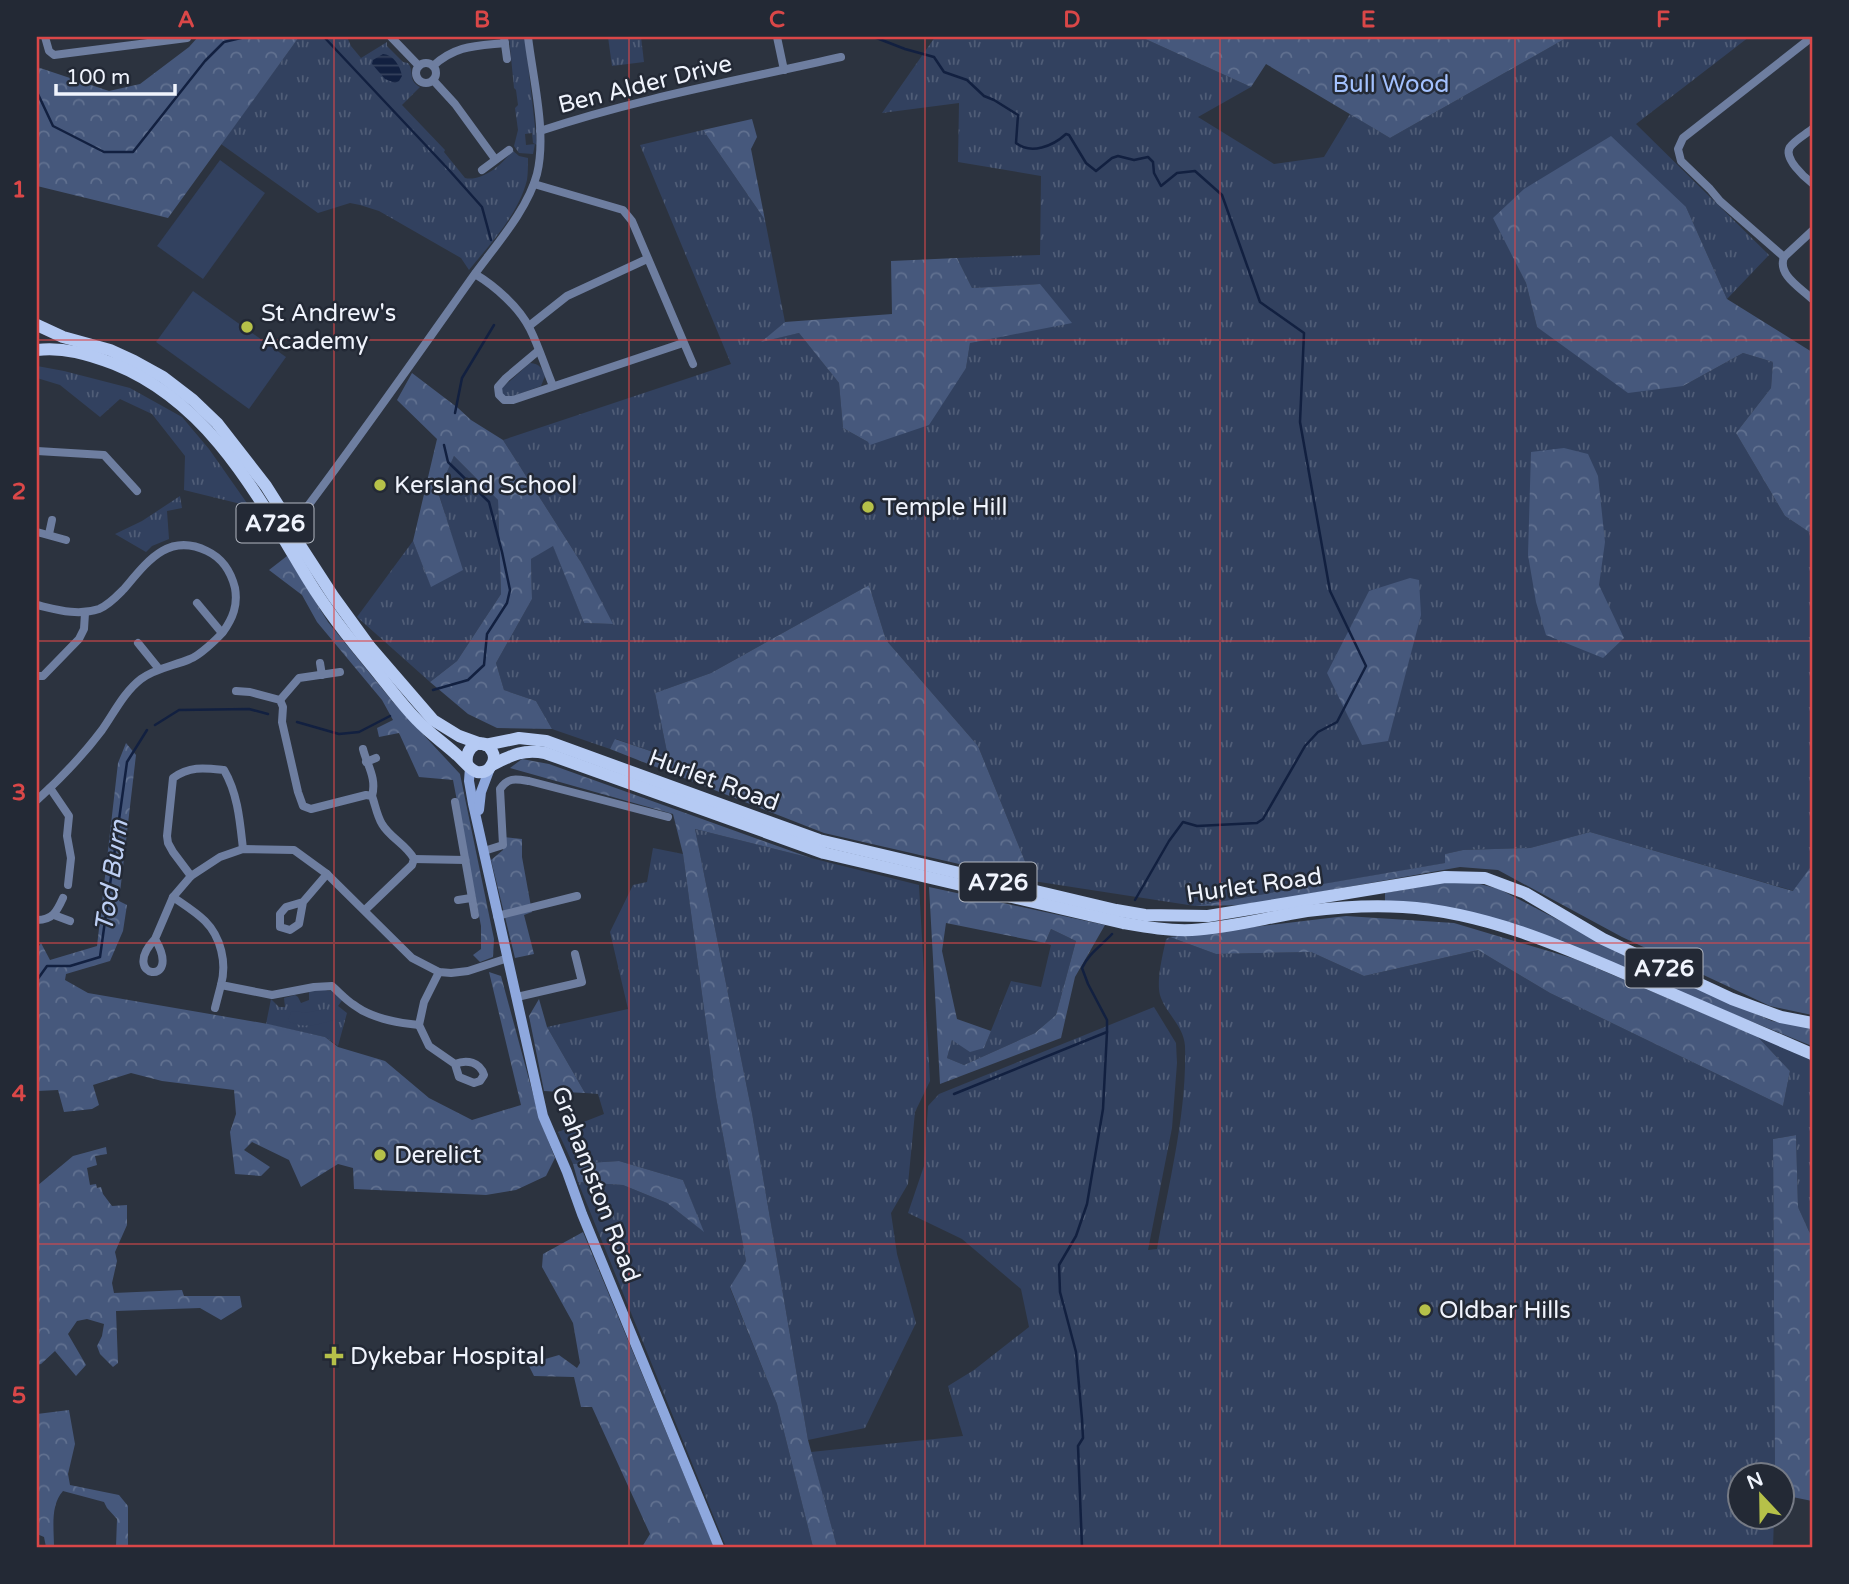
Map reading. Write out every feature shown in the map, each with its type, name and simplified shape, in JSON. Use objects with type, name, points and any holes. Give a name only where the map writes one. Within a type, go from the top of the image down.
[{"type":"main road","name":"A726","points":[[37,326],[63,337],[110,350],[134,361],[163,377],[217,422],[266,486],[292,527],[296,539],[355,626],[433,720],[459,736],[483,744]]},
{"type":"main road","points":[[37,326],[37,343]]},
{"type":"main road","name":"A726","points":[[37,351],[60,348],[117,365],[165,392],[192,414],[224,448],[265,506],[322,600],[361,653],[416,720],[468,765]]},
{"type":"main road","name":"Hurlet Road","points":[[483,744],[519,738],[546,741],[819,841],[1145,915],[1208,916],[1444,877],[1485,878],[1525,893],[1603,939],[1732,999],[1781,1017],[1812,1023]]},
{"type":"main road","points":[[483,744],[494,755],[491,766],[483,772],[478,772],[468,765],[467,754],[472,746],[483,744]]},
{"type":"main road","name":"Hurlet Road","points":[[491,766],[517,753],[545,753],[824,853],[1123,923],[1160,929],[1220,928],[1307,911],[1349,907],[1404,907],[1479,920],[1523,932],[1583,955],[1812,1054]]},
{"type":"main road","name":"Grahamston Road","points":[[468,765],[497,916],[543,1116],[719,1547]]},
{"type":"main road","name":"Grahamston Road","points":[[478,823],[481,792],[491,766]]},
{"type":"street","points":[[45,37],[49,51],[54,55],[187,38]]},
{"type":"street","points":[[391,37],[419,66]]},
{"type":"street","points":[[292,527],[389,397],[514,219],[534,184],[540,157],[540,131],[528,37]]},
{"type":"street","points":[[778,37],[784,70]]},
{"type":"street","points":[[1784,257],[1720,201],[1681,161],[1678,149],[1683,138],[1812,37]]},
{"type":"street","points":[[433,66],[443,57],[467,47],[504,40],[507,59]]},
{"type":"street","name":"Ben Alder Drive","points":[[540,131],[590,115],[841,57]]},
{"type":"street","points":[[426,63],[433,66],[436,73],[433,80],[425,83],[418,80],[415,73],[419,66],[426,63]]},
{"type":"street","points":[[433,80],[455,104],[495,159]]},
{"type":"street","points":[[1812,129],[1790,148],[1788,153],[1812,184]]},
{"type":"street","points":[[482,170],[509,150]]},
{"type":"street","points":[[534,184],[623,210],[632,221],[693,365]]},
{"type":"street","points":[[1812,230],[1784,257],[1782,265],[1784,273],[1812,299]]},
{"type":"street","points":[[529,326],[567,296],[647,259]]},
{"type":"street","points":[[475,274],[492,284],[529,326],[553,386]]},
{"type":"street","points":[[538,351],[498,387],[499,395],[504,400],[513,400],[682,343]]},
{"type":"street","points":[[37,451],[104,455],[137,491]]},
{"type":"street","points":[[49,534],[52,520]]},
{"type":"street","points":[[37,532],[66,540]]},
{"type":"street","points":[[37,605],[71,613],[85,613],[103,607],[115,599],[152,557],[173,546],[191,545],[210,552],[224,563],[233,579],[237,601],[235,611],[222,633],[193,659],[159,669],[127,693],[100,732],[37,800]]},
{"type":"street","points":[[197,603],[222,633]]},
{"type":"street","points":[[44,688],[39,674],[79,639],[84,629],[85,613]]},
{"type":"street","points":[[138,643],[159,669]]},
{"type":"street","points":[[320,663],[322,675]]},
{"type":"street","points":[[280,700],[299,678],[340,672]]},
{"type":"street","points":[[236,691],[280,700],[283,707],[282,722],[303,806],[311,809],[366,795],[372,796]]},
{"type":"street","points":[[363,749],[373,775],[372,796],[381,824],[414,859],[412,865],[365,910]]},
{"type":"street","points":[[366,762],[376,758]]},
{"type":"street","points":[[191,876],[173,852],[167,836],[173,778],[185,770],[224,770],[231,783],[240,817],[243,849]]},
{"type":"street","points":[[484,851],[503,845],[500,789],[512,778],[668,817]]},
{"type":"street","points":[[50,788],[69,816],[67,835],[71,858],[68,885]]},
{"type":"street","points":[[455,802],[475,915]]},
{"type":"street","points":[[155,939],[173,897],[191,876],[220,857],[243,849],[294,850],[327,874],[412,958],[439,972],[468,971],[508,958]]},
{"type":"street","points":[[59,858],[71,858]]},
{"type":"street","points":[[414,859],[465,860]]},
{"type":"street","points":[[303,902],[327,874]]},
{"type":"street","points":[[497,916],[577,896]]},
{"type":"street","points":[[173,897],[206,921],[219,942],[224,973],[215,1008]]},
{"type":"street","points":[[37,920],[46,920],[54,915],[64,898]]},
{"type":"street","points":[[458,900],[471,898]]},
{"type":"street","points":[[54,915],[70,921]]},
{"type":"street","points":[[517,997],[582,982],[575,954]]},
{"type":"street","points":[[439,972],[425,1002],[419,1025],[429,1046],[455,1064]]},
{"type":"street","points":[[221,985],[272,995],[332,986],[355,1006],[368,1013],[397,1023],[419,1025]]},
{"type":"green space","points":[[198,37],[299,37],[168,218],[37,186],[37,67],[109,91],[140,84],[189,47]]},
{"type":"green space","points":[[299,37],[347,37],[361,58],[387,42],[387,46],[403,62],[408,63],[412,79],[420,87],[402,105],[445,150],[465,178],[479,177],[492,170],[512,150],[519,156],[528,158],[527,180],[517,205],[503,228],[469,270],[461,258],[379,211],[350,203],[318,213],[221,144]]},
{"type":"green space","points":[[509,37],[525,37],[537,145],[535,144],[533,154],[519,153],[514,146],[518,130],[515,108],[518,105]],"holes":[[[532,133],[535,144],[526,145],[525,134]]]},
{"type":"green space","points":[[608,37],[641,37],[644,62],[612,66]]},
{"type":"green space","points":[[935,37],[1141,37],[1251,87],[1198,117],[1274,164],[1324,157],[1350,114],[1390,138],[1568,37],[1749,37],[1636,124],[1769,255],[1727,299],[1686,207],[1494,218],[1526,283],[1537,327],[1683,386],[1743,353],[1773,362],[1771,388],[1736,433],[1785,516],[1812,534],[1812,865],[1794,891],[1590,832],[1530,848],[1463,850],[1445,854],[1446,863],[1195,906],[1033,881],[978,746],[886,640],[869,585],[711,673],[655,693],[668,757],[616,739],[610,749],[552,729],[536,701],[504,690],[496,663],[532,599],[531,559],[553,545],[584,623],[612,624],[582,564],[503,440],[731,364],[640,145],[703,130],[765,220],[785,322],[763,341],[799,333],[839,383],[843,428],[868,442],[966,368],[970,343],[1040,284],[972,288],[957,258],[1040,255],[1041,176],[958,162],[959,103],[882,113]]},
{"type":"green space","name":"Bull Wood","points":[[1141,37],[1568,37],[1390,138],[1266,64],[1251,87]]},
{"type":"green space","points":[[752,119],[757,137],[751,149],[765,220],[703,130]]},
{"type":"green space","points":[[1611,136],[1686,207],[1727,299],[1812,352],[1812,534],[1785,516],[1736,433],[1771,388],[1773,362],[1743,353],[1683,386],[1628,393],[1537,327],[1526,283],[1493,218],[1524,189]]},
{"type":"green space","points":[[220,160],[265,193],[203,279],[157,246]]},
{"type":"green space","points":[[957,258],[972,288],[1040,284],[1072,323],[970,343],[966,368],[929,425],[870,445],[843,428],[839,383],[799,333],[761,342],[785,322],[892,314],[891,261]]},
{"type":"green space","points":[[193,291],[286,357],[249,409],[156,342]]},
{"type":"green space","points":[[530,363],[538,365],[543,371],[545,376],[541,386],[511,397],[504,396],[502,388]]},
{"type":"green space","points":[[37,366],[130,388],[182,417],[209,449],[249,506],[184,490],[185,456],[152,414],[120,399],[100,417],[60,385],[37,378]]},
{"type":"green space","points":[[412,373],[471,420],[503,440],[582,564],[613,624],[584,623],[553,546],[531,559],[532,599],[496,663],[504,690],[536,701],[552,729],[497,728],[468,714],[430,682],[457,661],[501,594],[498,500],[454,456],[438,492],[463,570],[431,587],[413,541],[437,439],[397,400]]},
{"type":"green space","points":[[1564,448],[1588,454],[1598,476],[1605,542],[1599,585],[1624,638],[1603,658],[1546,635],[1536,602],[1528,555],[1531,452]]},
{"type":"green space","points":[[454,456],[498,500],[501,594],[457,661],[430,682],[357,617],[413,541],[431,586],[462,570],[438,491]]},
{"type":"green space","points":[[180,496],[182,508],[167,511],[169,539],[152,546],[146,552],[115,534],[142,521]]},
{"type":"green space","points":[[287,556],[328,622],[393,702],[460,774],[494,939],[493,957],[480,962],[473,955],[481,949],[481,926],[453,780],[419,777],[399,733],[379,737],[377,728],[393,720],[382,700],[317,622],[302,595],[269,570]]},
{"type":"green space","points":[[1410,578],[1419,580],[1421,615],[1388,741],[1362,745],[1327,673],[1369,591]]},
{"type":"green space","points":[[869,585],[886,640],[978,746],[1033,881],[824,833],[610,749],[615,739],[668,757],[655,693],[711,673]]},
{"type":"green space","points":[[126,743],[136,755],[119,901],[127,905],[123,931],[110,961],[66,974],[65,980],[88,993],[268,1024],[325,1037],[338,1047],[385,1061],[429,1098],[472,1120],[521,1105],[489,972],[501,976],[540,1120],[555,1158],[546,1176],[516,1190],[486,1195],[354,1189],[353,1168],[338,1164],[301,1187],[289,1160],[252,1142],[244,1150],[270,1167],[261,1176],[235,1174],[230,1132],[236,1114],[234,1090],[162,1081],[131,1073],[93,1085],[99,1105],[92,1109],[64,1112],[58,1090],[37,1091],[37,949],[41,943],[50,960],[97,946],[118,763]]},
{"type":"green space","points":[[522,759],[549,764],[811,858],[695,829],[752,1113],[808,1440],[837,1547],[813,1547],[777,1404],[730,1287],[746,1261],[716,1097],[683,854],[673,814],[510,768]]},
{"type":"green space","points":[[695,829],[919,885],[930,1081],[915,1112],[908,1184],[891,1213],[897,1254],[916,1323],[865,1428],[808,1440],[752,1113]]},
{"type":"green space","points":[[1590,832],[1793,891],[1812,865],[1812,1015],[1770,1006],[1622,937],[1498,870],[1460,867],[1246,905],[1195,906],[1445,863],[1445,854],[1463,850],[1530,848]]},
{"type":"green space","points":[[504,837],[522,839],[522,857],[532,912],[524,915],[534,954],[515,958],[491,860],[503,850]]},
{"type":"green space","points":[[653,848],[683,854],[716,1097],[746,1261],[730,1288],[777,1404],[813,1547],[726,1547],[578,1182],[623,1185],[667,1203],[703,1231],[683,1180],[619,1161],[573,1164],[558,1132],[604,1114],[598,1094],[585,1093],[547,1027],[628,1009],[610,932],[633,885],[647,882]]},
{"type":"green space","points":[[1454,881],[1472,882],[1499,889],[1614,949],[1711,994],[1772,1021],[1812,1028],[1812,1046],[1566,943],[1385,901],[1385,893]]},
{"type":"green space","points":[[929,887],[1105,925],[1075,977],[1061,1038],[940,1084]],"holes":[[[946,923],[1045,943],[1051,929],[1076,941],[1056,1015],[1035,1033],[964,1065],[947,1058],[952,1040],[970,1052],[984,1048],[991,1031],[957,1019],[942,951]]]},
{"type":"green space","points":[[1346,916],[1454,923],[1575,959],[1757,1036],[1790,1071],[1783,1106],[1550,993],[1478,950],[1364,976],[1311,952],[1216,954],[1170,937]]},
{"type":"green space","points":[[1051,929],[1076,941],[1056,1015],[1035,1033],[964,1065],[947,1058],[952,1040],[984,1048],[1011,981],[1041,987],[1051,945],[1045,943]]},
{"type":"green space","points":[[1170,937],[1216,954],[1311,952],[1364,976],[1478,950],[1550,993],[1783,1106],[1790,1071],[1757,1036],[1812,1059],[1812,1238],[1798,1207],[1796,1135],[1773,1139],[1775,1462],[1727,1462],[1727,1532],[1774,1532],[1773,1547],[837,1547],[811,1452],[963,1436],[948,1386],[974,1370],[1029,1327],[1021,1289],[962,1239],[908,1213],[924,1166],[928,1106],[939,1094],[1154,1007],[1176,1043],[1177,1063],[1172,1128],[1148,1250],[1157,1249],[1176,1148],[1185,1071],[1184,1039],[1159,992],[1166,939]]},
{"type":"green space","points":[[320,989],[336,992],[343,999],[338,1006],[347,1013],[338,1046],[325,1037],[266,1024],[271,999],[279,1007],[285,1007],[284,998],[295,995],[301,1003],[309,1000],[309,991]]},
{"type":"green space","points":[[539,999],[547,1027],[585,1093],[544,1091],[529,1016]]},
{"type":"green space","points":[[326,1009],[336,1014],[336,1019],[312,1025],[288,1021],[291,1012],[304,1013]]},
{"type":"green space","points":[[1796,1135],[1798,1207],[1812,1238],[1812,1501],[1797,1498],[1797,1462],[1775,1462],[1773,1139]]},
{"type":"green space","points":[[106,1147],[107,1154],[95,1156],[97,1165],[87,1168],[90,1185],[101,1187],[112,1206],[127,1205],[127,1225],[115,1252],[117,1261],[112,1283],[114,1293],[182,1290],[184,1296],[240,1296],[242,1307],[221,1320],[200,1308],[116,1311],[118,1363],[113,1367],[100,1354],[97,1346],[104,1324],[87,1319],[77,1321],[68,1334],[86,1365],[76,1376],[55,1351],[37,1365],[37,1186],[73,1156]]},
{"type":"green space","points":[[619,1161],[683,1180],[704,1232],[667,1203],[623,1185],[578,1182],[573,1164]]},
{"type":"green space","points":[[583,1232],[714,1547],[642,1547],[650,1534],[592,1407],[581,1407],[574,1377],[534,1376],[528,1364],[559,1355],[577,1368],[580,1363],[573,1323],[542,1267],[543,1254]]},
{"type":"green space","points":[[69,1410],[75,1444],[68,1474],[70,1485],[119,1495],[128,1506],[128,1547],[116,1547],[117,1519],[104,1502],[63,1491],[54,1510],[54,1547],[46,1547],[44,1537],[37,1534],[37,1414]]},
{"type":"shaded area","points":[[383,54],[393,59],[400,68],[402,76],[395,83],[385,79],[372,64],[373,60]]},
{"type":"waterway","points":[[37,92],[53,126],[104,152],[133,152],[205,61],[224,42],[245,37]]},
{"type":"waterway","points":[[324,37],[482,207],[491,240]]},
{"type":"waterway","points":[[874,37],[934,57],[944,72],[967,80],[984,96],[1018,115],[1016,143],[1022,147],[1042,148],[1066,134],[1086,163],[1096,171],[1118,156],[1134,160],[1148,157],[1153,162],[1154,173],[1161,186],[1177,173],[1195,171],[1222,195],[1260,302],[1304,333],[1300,422],[1330,591],[1366,666],[1337,722],[1318,732],[1305,746],[1263,819],[1257,823],[1197,826],[1183,822],[1135,900]]},
{"type":"waterway","name":"Tod Burn","points":[[455,413],[462,378],[494,325]]},
{"type":"waterway","name":"Tod Burn","points":[[433,690],[468,680],[484,665],[487,634],[507,603],[510,590],[489,502],[448,462],[444,445]]},
{"type":"waterway","name":"Tod Burn","points":[[155,725],[179,710],[249,709],[268,714]]},
{"type":"waterway","name":"Tod Burn","points":[[297,722],[339,734],[359,732],[390,716]]},
{"type":"waterway","name":"Tod Burn","points":[[37,980],[47,966],[70,966],[100,957],[127,762],[147,730]]},
{"type":"waterway","points":[[954,1094],[1107,1032],[1107,1020],[1082,968],[1112,934]]},
{"type":"waterway","points":[[1082,1547],[1078,1446],[1083,1438],[1082,1419],[1076,1352],[1060,1292],[1059,1265],[1076,1236],[1087,1204],[1103,1109],[1107,1032]]},
{"type":"place","name":"St Andrew's Academy","points":[[247,327]]},
{"type":"place","name":"Kersland School","points":[[380,485]]},
{"type":"place","name":"Temple Hill","points":[[868,507]]},
{"type":"place","name":"Derelict","points":[[380,1155]]},
{"type":"place","name":"Oldbar Hills","points":[[1425,1310]]},
{"type":"place","name":"Dykebar Hospital","points":[[334,1356]]}]
